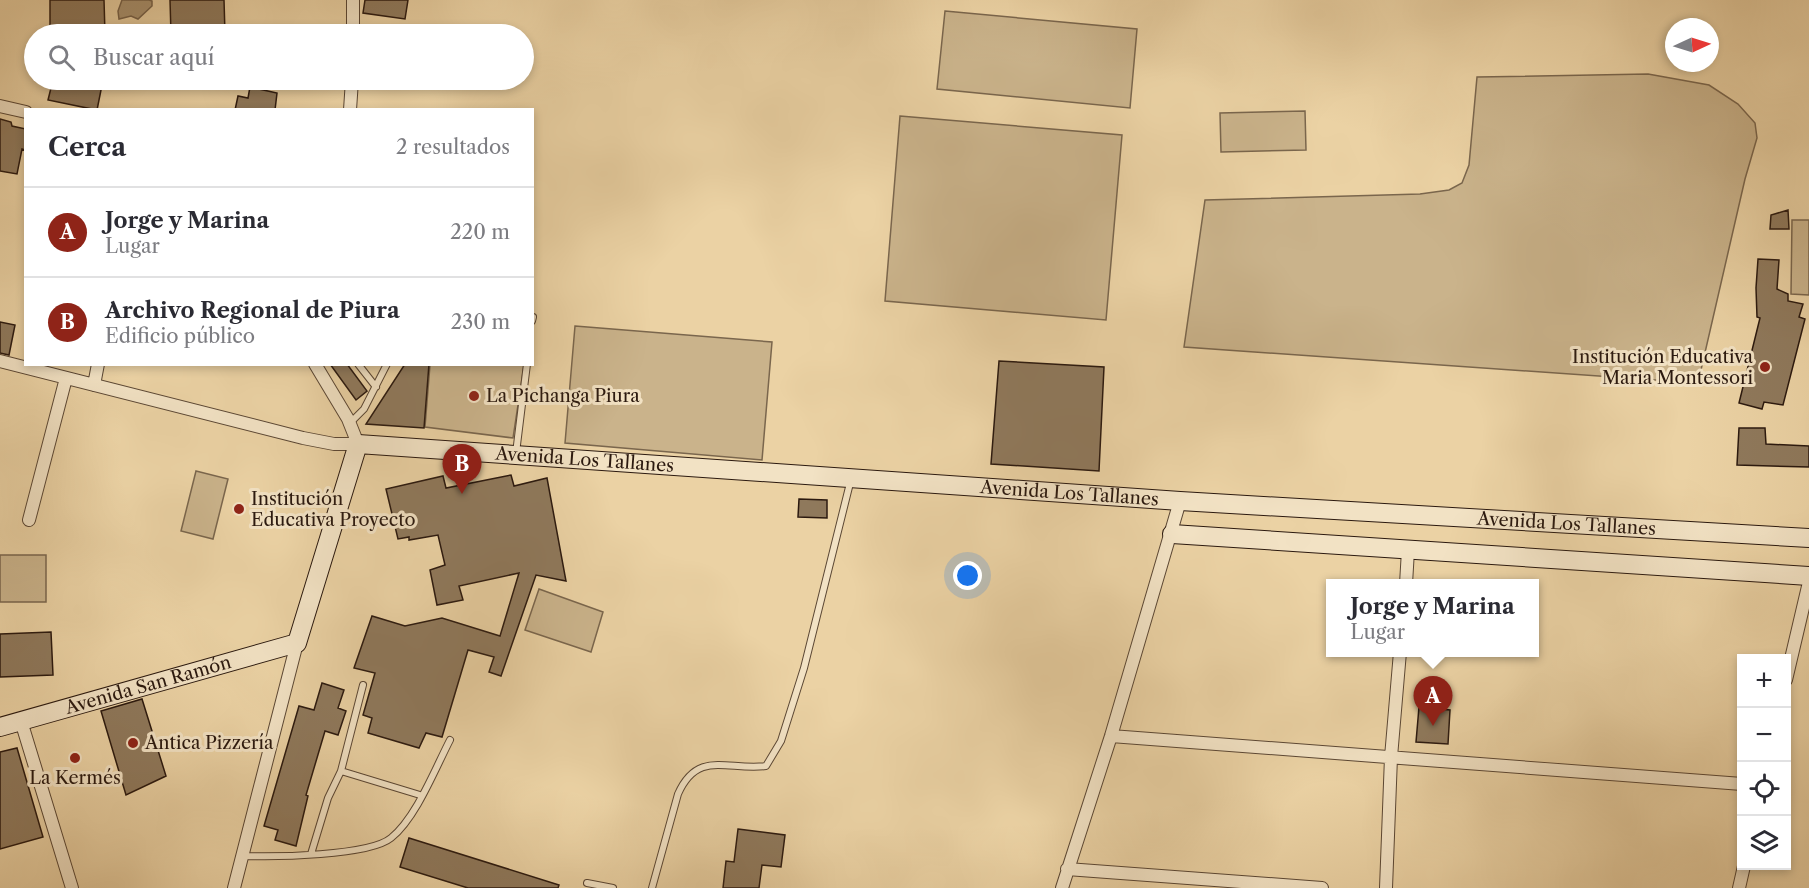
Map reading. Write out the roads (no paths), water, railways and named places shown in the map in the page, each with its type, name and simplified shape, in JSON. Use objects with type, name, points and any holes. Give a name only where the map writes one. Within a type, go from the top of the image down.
[{"type":"main road","name":"Avenida Los Tallanes","points":[[358,444],[1180,501],[1809,538]]},
{"type":"main road","points":[[297,643],[358,444]]},
{"type":"main road","points":[[1172,534],[1809,576]]},
{"type":"main road","name":"Avenida San Ramón","points":[[0,727],[297,643]]},
{"type":"street","points":[[353,0],[353,24]]},
{"type":"street","points":[[350,108],[351,90]]},
{"type":"street","points":[[0,106],[24,112]]},
{"type":"street","name":"Avenida Los Tallanes","points":[[0,361],[303,438],[334,444],[358,444]]},
{"type":"street","points":[[93,385],[98,366]]},
{"type":"street","points":[[316,366],[350,423],[358,444]]},
{"type":"street","points":[[29,520],[66,378]]},
{"type":"street","name":"Avenida Los Tallanes","points":[[1062,888],[1111,736],[1180,501]]},
{"type":"street","points":[[1406,579],[1408,550]]},
{"type":"street","points":[[1791,659],[1809,582]]},
{"type":"street","points":[[234,888],[297,643]]},
{"type":"street","points":[[1386,888],[1391,758],[1400,657]]},
{"type":"street","points":[[21,721],[72,888]]},
{"type":"street","points":[[1111,736],[1737,784]]},
{"type":"street","points":[[1067,869],[1322,888]]},
{"type":"street","points":[[1739,888],[1743,870]]},
{"type":"lane","points":[[360,366],[376,387]]},
{"type":"lane","points":[[350,423],[364,409],[386,366]]},
{"type":"lane","points":[[516,455],[527,366]]},
{"type":"lane","points":[[652,888],[684,780],[705,765],[766,766],[782,741],[804,668],[851,478]]},
{"type":"lane","points":[[311,854],[328,798],[341,771],[363,685]]},
{"type":"lane","points":[[242,856],[272,857],[378,847],[393,837],[407,820],[450,740]]},
{"type":"lane","points":[[341,771],[420,795]]},
{"type":"lane","points":[[587,883],[614,888]]},
{"type":"place","name":"Institución Educativa Maria Montessori","points":[[1765,367]]},
{"type":"place","name":"La Pichanga Piura","points":[[474,396]]},
{"type":"place","name":"Archivo Regional de Piura","points":[[462,494]]},
{"type":"place","name":"Institución Educativa Proyecto","points":[[239,509]]},
{"type":"place","name":"Jorge y Marina","points":[[1433,726]]},
{"type":"place","name":"Antica Pizzería","points":[[133,743]]},
{"type":"place","name":"La Kermés","points":[[75,758]]}]
